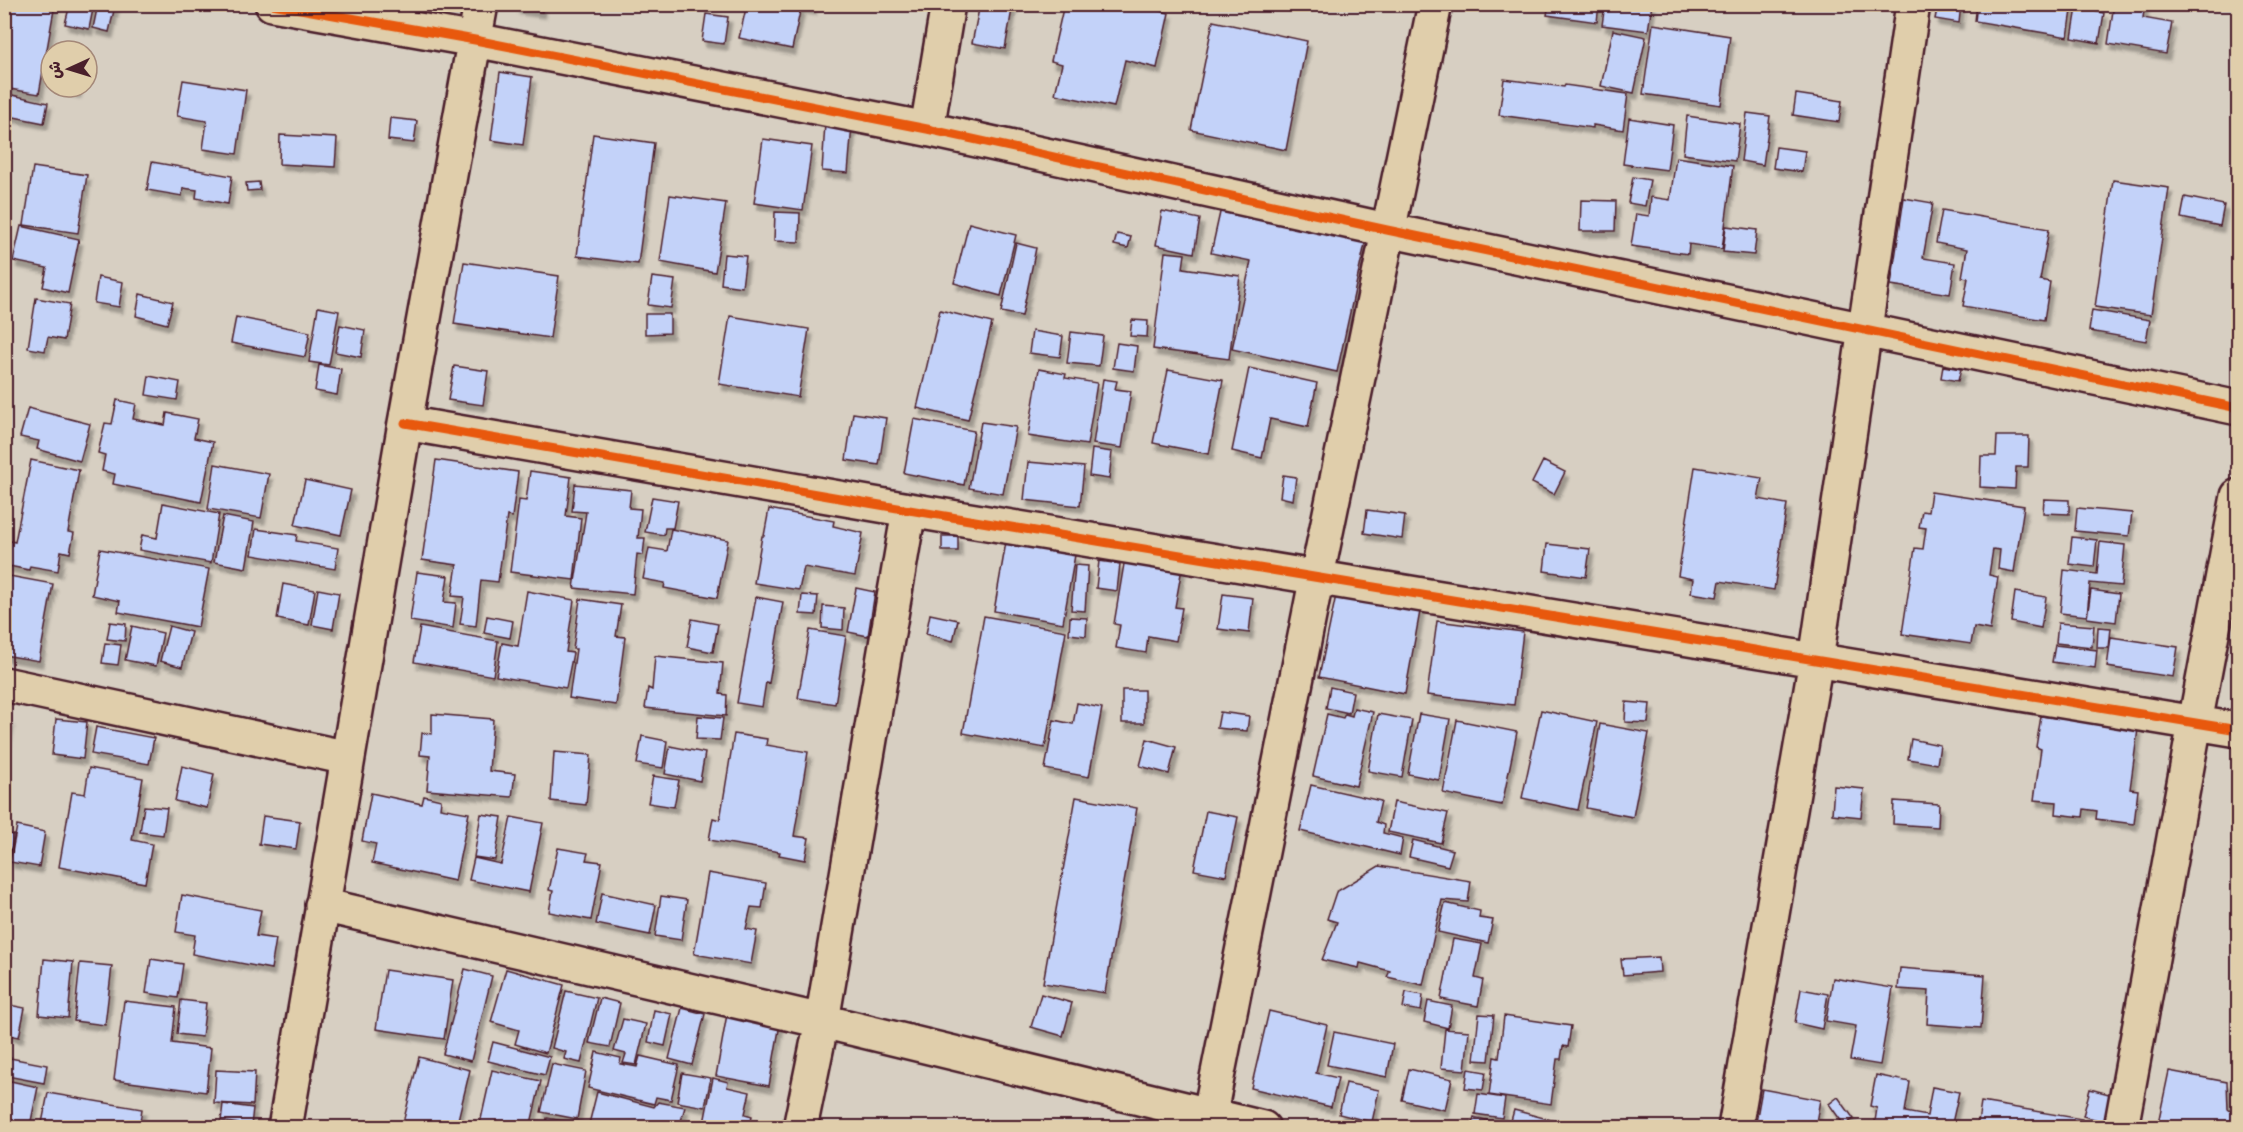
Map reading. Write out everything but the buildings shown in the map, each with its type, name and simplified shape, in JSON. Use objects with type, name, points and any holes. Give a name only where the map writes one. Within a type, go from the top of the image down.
[{"type":"street","points":[[272,4],[475,40],[927,129],[1387,230],[2238,408]]},
{"type":"street","points":[[285,1128],[405,423],[481,4]]},
{"type":"street","points":[[927,129],[948,4]]},
{"type":"street","points":[[1209,1121],[1387,230],[1435,4]]},
{"type":"street","points":[[1735,1128],[1816,660],[1913,4]]},
{"type":"street","points":[[405,423],[909,510],[2238,730]]},
{"type":"street","points":[[2121,1128],[2238,496]]},
{"type":"street","points":[[800,1128],[822,1021],[909,510]]},
{"type":"street","points":[[4,684],[348,758]]},
{"type":"street","points":[[322,905],[822,1021],[1209,1121],[1263,1128]]},
{"type":"cycle path","points":[[272,4],[475,40],[927,129],[1387,230],[2238,408]]},
{"type":"cycle path","points":[[405,423],[909,510],[2238,730]]}]
